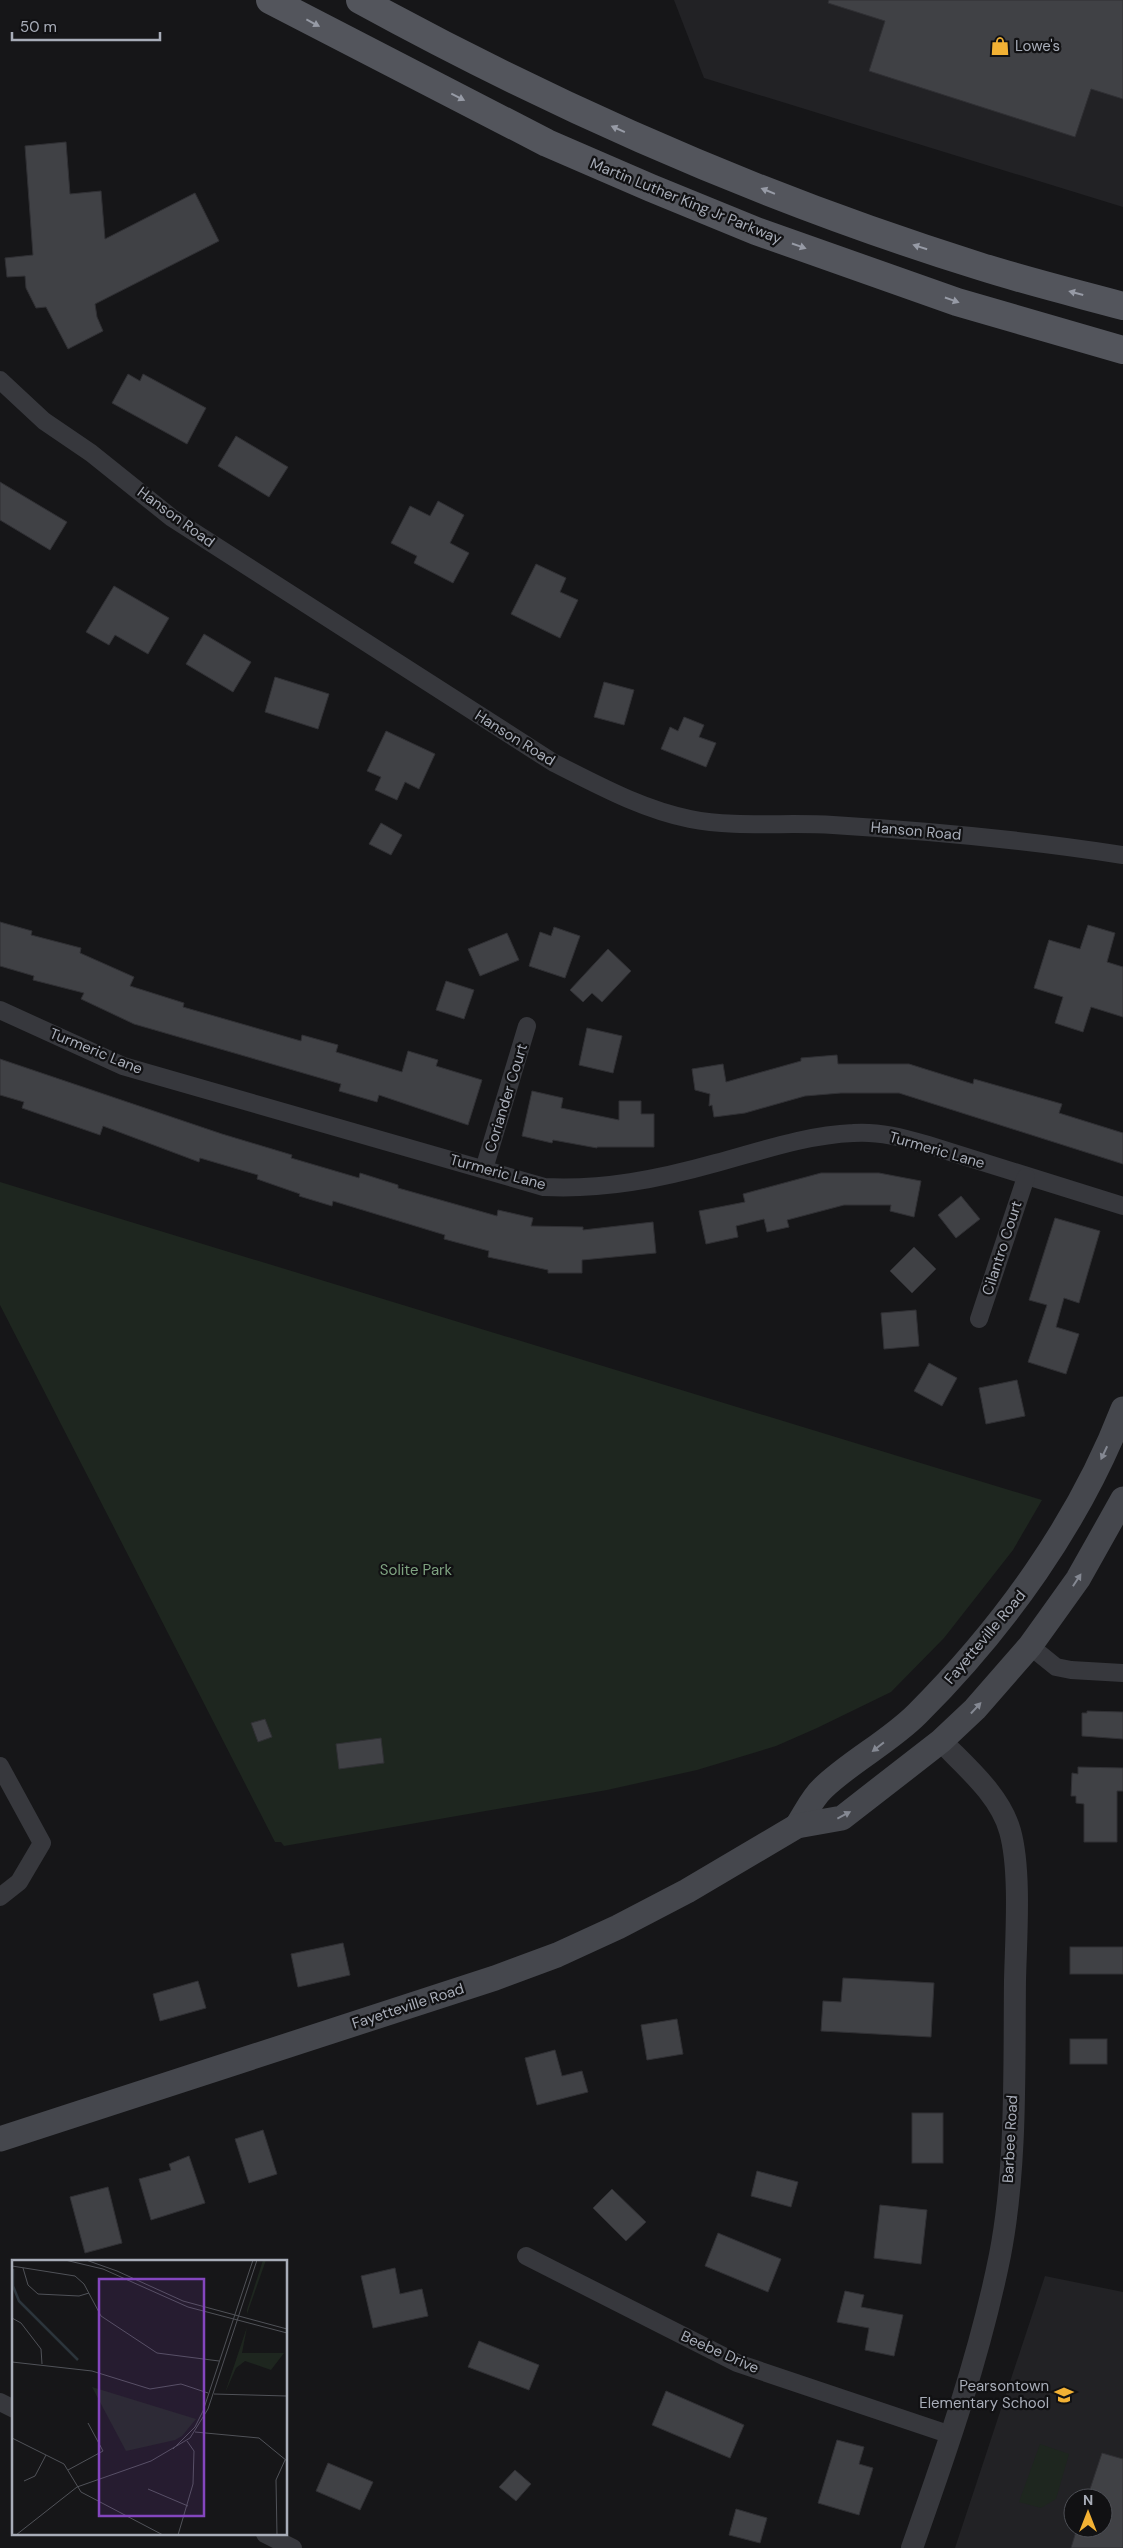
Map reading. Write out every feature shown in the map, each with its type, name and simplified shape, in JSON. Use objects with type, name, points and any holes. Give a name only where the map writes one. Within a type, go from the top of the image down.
[{"type":"main road","name":"Martin Luther King Jr Parkway","points":[[270,0],[546,143],[695,206],[756,231],[957,302],[1123,350]]},
{"type":"main road","points":[[360,0],[544,96],[678,155],[788,200],[981,267],[1123,306]]},
{"type":"main road","name":"Fayetteville Road","points":[[797,1826],[822,1789],[915,1716],[947,1684],[1026,1587],[1052,1547],[1097,1467],[1123,1408]]},
{"type":"main road","name":"Fayetteville Road","points":[[0,2139],[495,1978],[557,1955],[687,1891],[797,1826],[842,1818],[941,1742],[975,1709],[1030,1646],[1078,1579],[1123,1499]]},
{"type":"street","name":"Hanson Road","points":[[0,380],[44,421],[92,453],[172,518],[554,763],[621,796],[652,809],[707,821],[815,824],[898,829],[1012,840],[1123,855]]},
{"type":"street","name":"Turmeric Lane","points":[[0,1010],[123,1066],[544,1187],[582,1189],[660,1178],[798,1141],[855,1132],[900,1137],[1123,1206]]},
{"type":"street","name":"Coriander Court","points":[[484,1170],[527,1026]]},
{"type":"street","name":"Cilantro Court","points":[[979,1319],[1026,1177]]},
{"type":"street","points":[[1030,1646],[1056,1667],[1071,1670],[1123,1673]]},
{"type":"street","name":"Barbee Road","points":[[912,2548],[951,2435],[1000,2254],[1005,2214],[1012,2113],[1015,1863],[1010,1831],[997,1804],[977,1778],[941,1742]]},
{"type":"street","points":[[0,1766],[42,1843],[18,1882],[0,1898]]},
{"type":"street","name":"Beebe Drive","points":[[526,2256],[737,2363],[951,2435]]},
{"type":"street","points":[[0,2402],[12,2408]]},
{"type":"street","points":[[270,2536],[293,2548]]},
{"type":"shaded area","points":[[674,0],[1123,0],[1123,207],[704,78]]},
{"type":"shaded area","name":"Pearsontown Elementary School","points":[[1045,2276],[1123,2292],[1123,2548],[955,2548]]},
{"type":"green space","name":"Solite Park","points":[[0,1182],[1042,1500],[1013,1550],[944,1638],[891,1692],[817,1728],[776,1746],[697,1770],[607,1790],[284,1846],[281,1842],[275,1842],[0,1305]]},
{"type":"green space","points":[[1040,2444],[1069,2454],[1056,2499],[1041,2508],[1019,2502]]},
{"type":"building","name":"Lowe's","points":[[829,0],[1123,0],[1123,99],[1091,89],[1075,137],[869,71],[885,21],[828,3]]},
{"type":"building","points":[[66,142],[70,194],[101,191],[105,239],[195,193],[219,241],[95,304],[97,317],[103,331],[68,349],[46,307],[36,308],[26,288],[25,276],[7,277],[5,258],[33,255],[25,146]]},
{"type":"building","points":[[128,374],[140,381],[143,374],[206,408],[187,444],[112,403]]},
{"type":"building","points":[[236,436],[288,467],[269,497],[218,466]]},
{"type":"building","points":[[0,482],[67,522],[50,550],[0,520]]},
{"type":"building","points":[[438,501],[464,515],[450,543],[469,553],[453,583],[414,563],[417,556],[391,543],[410,506],[430,516]]},
{"type":"building","points":[[536,564],[566,578],[560,592],[578,600],[560,638],[511,614]]},
{"type":"building","points":[[114,586],[169,618],[148,654],[115,635],[109,645],[86,632]]},
{"type":"building","points":[[204,634],[251,662],[233,692],[186,664]]},
{"type":"building","points":[[275,677],[329,694],[318,729],[265,712]]},
{"type":"building","points":[[604,682],[634,690],[624,725],[594,717]]},
{"type":"building","points":[[684,717],[704,725],[699,737],[716,743],[706,767],[661,749],[670,727],[678,731]]},
{"type":"building","points":[[386,731],[435,754],[419,789],[405,782],[397,800],[375,790],[381,777],[367,771]]},
{"type":"building","points":[[381,823],[402,835],[391,855],[369,844]]},
{"type":"building","points":[[0,922],[32,931],[31,935],[81,948],[80,953],[134,977],[130,986],[184,1003],[183,1007],[301,1041],[302,1035],[338,1045],[336,1052],[402,1072],[408,1051],[438,1060],[436,1066],[482,1080],[468,1125],[379,1095],[377,1102],[339,1091],[341,1084],[134,1024],[81,999],[84,993],[33,980],[34,976],[0,966]]},
{"type":"building","points":[[1088,925],[1115,933],[1107,962],[1123,967],[1123,1017],[1091,1007],[1083,1032],[1055,1023],[1063,997],[1034,988],[1049,940],[1080,949]]},
{"type":"building","points":[[554,927],[580,936],[565,978],[529,966],[540,932],[551,936]]},
{"type":"building","points":[[507,933],[519,960],[480,976],[468,949]]},
{"type":"building","points":[[608,949],[631,971],[602,1002],[592,993],[583,1002],[570,990]]},
{"type":"building","points":[[446,981],[474,990],[464,1019],[436,1010]]},
{"type":"building","points":[[587,1028],[622,1036],[613,1073],[579,1065]]},
{"type":"building","points":[[837,1055],[838,1064],[909,1064],[973,1084],[974,1079],[1062,1104],[1059,1113],[1123,1133],[1123,1164],[899,1093],[841,1093],[805,1096],[745,1113],[714,1117],[712,1105],[709,1106],[710,1094],[695,1090],[692,1069],[723,1064],[726,1082],[801,1061],[801,1058]]},
{"type":"building","points":[[0,1059],[222,1134],[292,1155],[291,1158],[359,1178],[360,1173],[398,1185],[398,1188],[497,1216],[498,1210],[533,1218],[531,1226],[583,1227],[583,1230],[653,1222],[656,1253],[582,1260],[582,1273],[548,1273],[548,1270],[488,1257],[489,1251],[444,1239],[445,1235],[333,1201],[332,1206],[299,1196],[300,1194],[257,1179],[258,1175],[200,1158],[199,1162],[103,1126],[100,1135],[22,1108],[24,1102],[0,1095]]},
{"type":"building","points":[[532,1091],[563,1098],[561,1108],[619,1120],[619,1101],[641,1101],[641,1114],[654,1114],[654,1147],[597,1148],[553,1140],[552,1143],[522,1136]]},
{"type":"building","points":[[821,1173],[879,1173],[921,1181],[914,1217],[890,1211],[891,1205],[844,1205],[787,1220],[789,1227],[767,1232],[764,1219],[736,1226],[738,1237],[706,1244],[699,1211],[745,1202],[743,1194]]},
{"type":"building","points":[[961,1196],[980,1219],[956,1238],[938,1215]]},
{"type":"building","points":[[1055,1218],[1100,1231],[1079,1303],[1064,1298],[1056,1327],[1079,1334],[1066,1374],[1028,1362],[1047,1305],[1029,1300]]},
{"type":"building","points":[[914,1247],[936,1269],[912,1293],[890,1271]]},
{"type":"building","points":[[916,1310],[919,1346],[884,1349],[881,1313]]},
{"type":"building","points":[[929,1363],[957,1378],[942,1406],[914,1391]]},
{"type":"building","points":[[1017,1380],[1025,1416],[986,1424],[979,1388]]},
{"type":"building","points":[[1087,1711],[1123,1712],[1123,1739],[1082,1736],[1082,1713],[1087,1713]]},
{"type":"building","points":[[265,1719],[272,1737],[258,1742],[251,1723]]},
{"type":"building","points":[[381,1738],[384,1763],[339,1769],[336,1744]]},
{"type":"building","points":[[1078,1767],[1123,1768],[1123,1791],[1117,1791],[1117,1842],[1084,1842],[1084,1804],[1076,1803],[1076,1796],[1071,1796],[1072,1773],[1078,1774]]},
{"type":"building","points":[[343,1943],[350,1975],[298,1987],[291,1954]]},
{"type":"building","points":[[1070,1947],[1123,1947],[1123,1974],[1070,1974]]},
{"type":"building","points":[[843,1978],[934,1983],[931,2037],[821,2031],[823,2001],[841,2002]]},
{"type":"building","points":[[198,1981],[206,2008],[160,2021],[153,1994]]},
{"type":"building","points":[[677,2019],[683,2054],[647,2060],[641,2025]]},
{"type":"building","points":[[1070,2039],[1107,2039],[1107,2064],[1070,2064]]},
{"type":"building","points":[[555,2050],[562,2076],[582,2071],[588,2092],[537,2105],[525,2058]]},
{"type":"building","points":[[912,2113],[943,2113],[943,2163],[912,2163]]},
{"type":"building","points":[[263,2130],[277,2174],[249,2183],[235,2139]]},
{"type":"building","points":[[189,2156],[205,2203],[151,2220],[139,2179],[171,2170],[169,2164]]},
{"type":"building","points":[[757,2171],[798,2182],[791,2207],[751,2196]]},
{"type":"building","points":[[108,2187],[122,2243],[85,2253],[70,2197]]},
{"type":"building","points":[[612,2189],[646,2222],[626,2241],[593,2208]]},
{"type":"building","points":[[880,2205],[927,2210],[921,2264],[874,2258]]},
{"type":"building","points":[[718,2233],[781,2259],[768,2292],[705,2266]]},
{"type":"building","points":[[395,2268],[400,2294],[422,2289],[428,2316],[373,2328],[361,2276]]},
{"type":"building","points":[[845,2291],[864,2295],[861,2307],[903,2315],[894,2356],[865,2350],[869,2328],[837,2322]]},
{"type":"building","points":[[479,2341],[539,2365],[529,2390],[468,2367]]},
{"type":"building","points":[[666,2391],[744,2425],[730,2458],[652,2425]]},
{"type":"building","points":[[837,2440],[864,2447],[859,2464],[873,2468],[859,2515],[818,2503]]},
{"type":"building","points":[[1102,2453],[1123,2459],[1123,2548],[1071,2548],[1074,2538],[1113,2538],[1113,2488],[1090,2488]]},
{"type":"building","points":[[328,2463],[373,2482],[360,2510],[316,2491]]},
{"type":"building","points":[[515,2470],[531,2484],[516,2501],[499,2487]]},
{"type":"building","points":[[736,2509],[767,2518],[760,2543],[729,2535]]},
{"type":"place","name":"Lowe's","points":[[1000,46]]},
{"type":"place","name":"Pearsontown Elementary School","points":[[1064,2395]]}]
